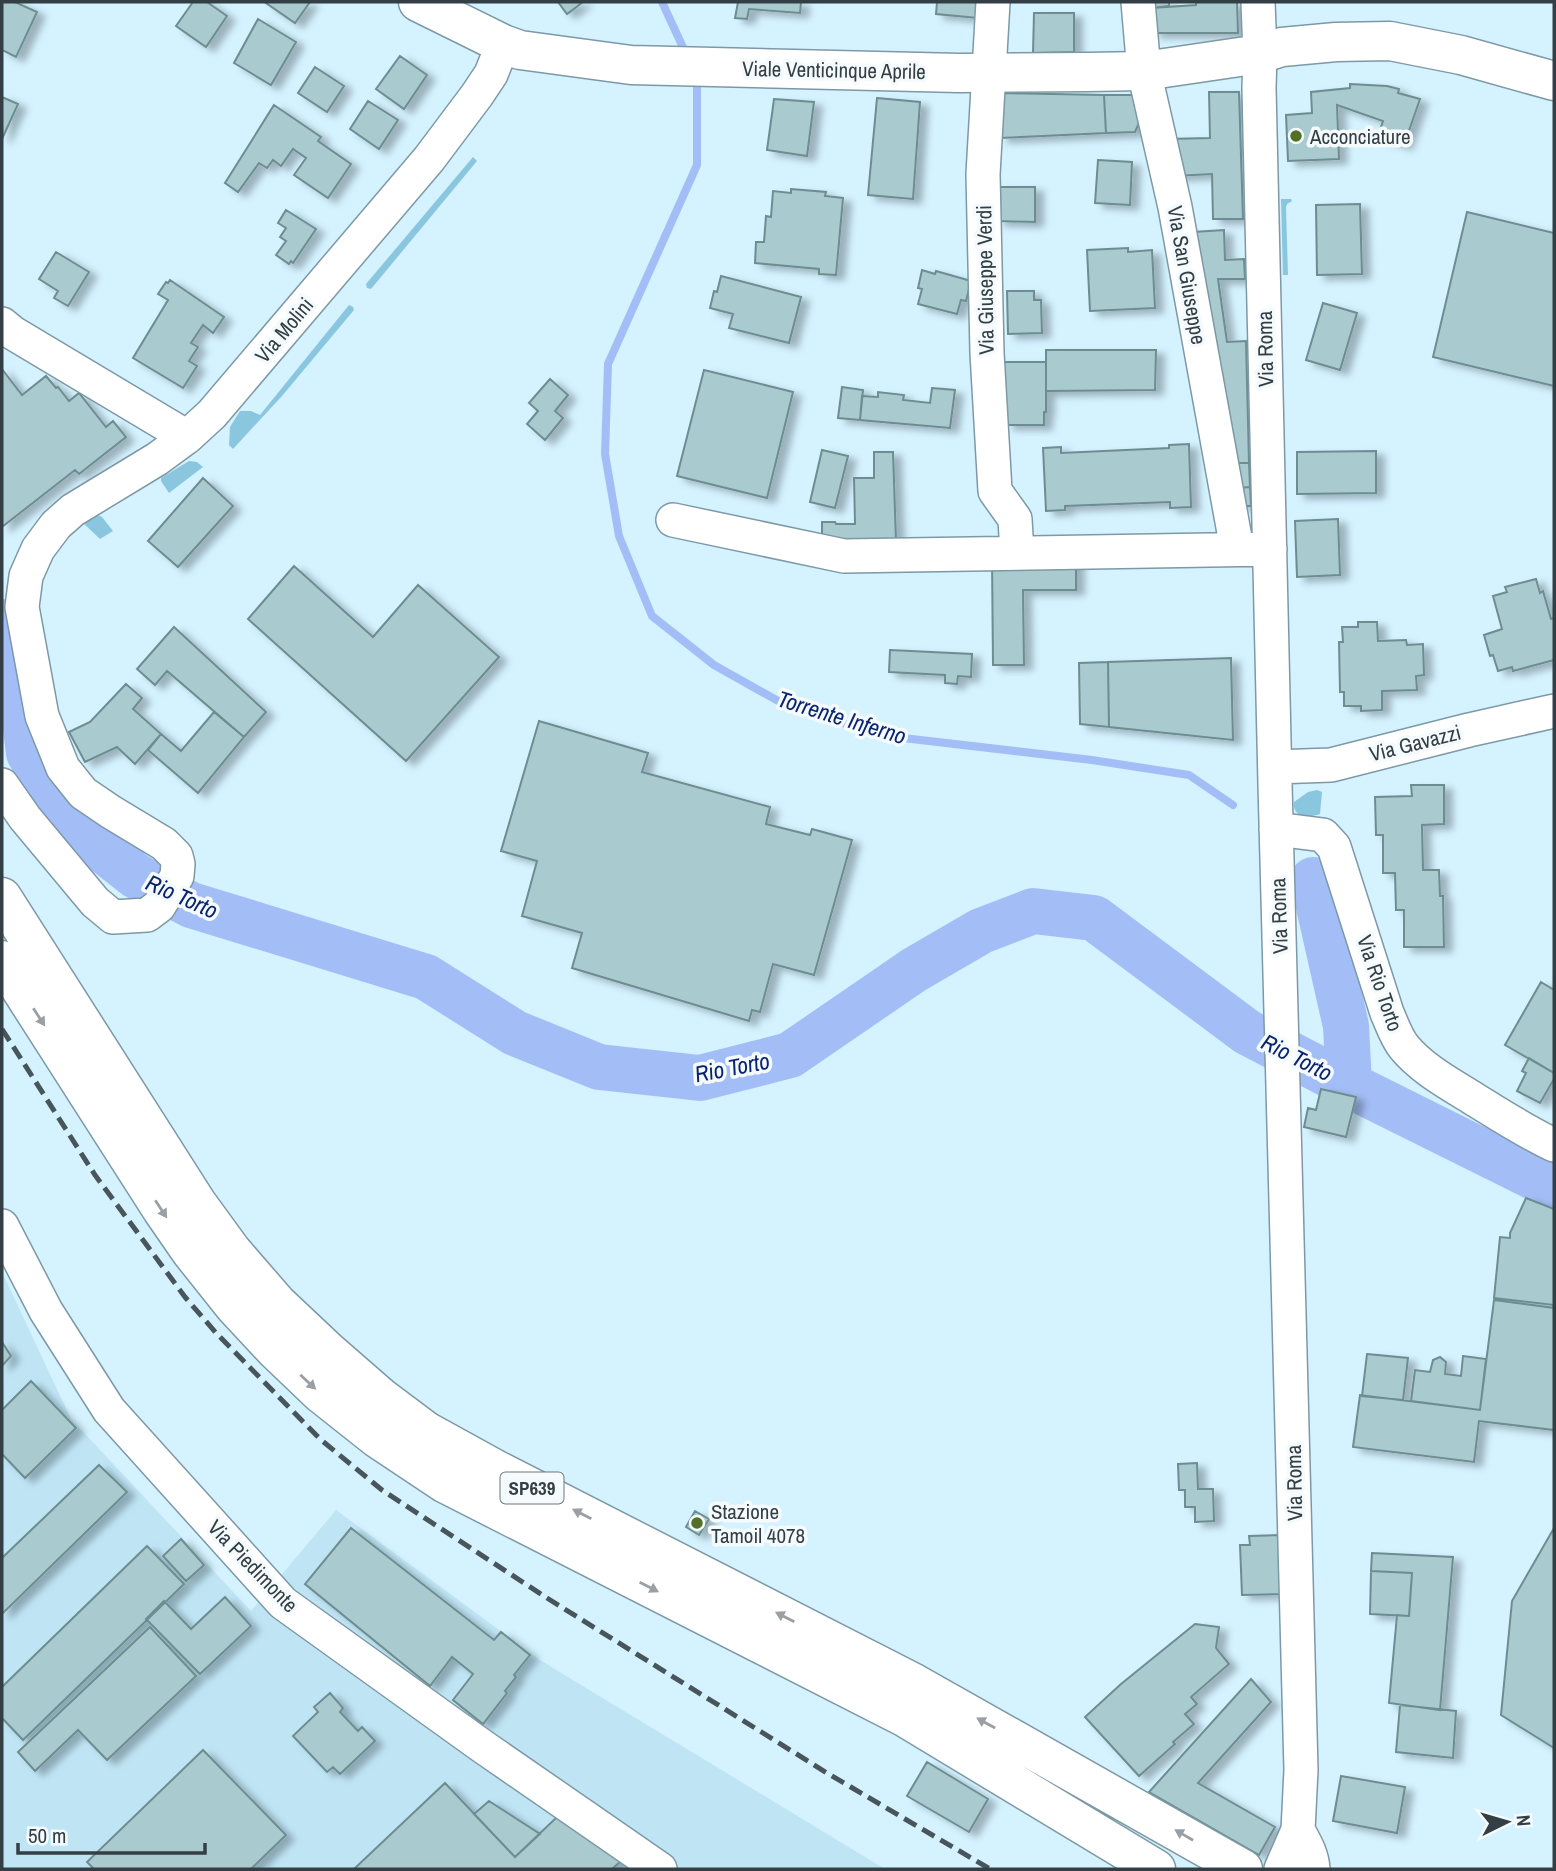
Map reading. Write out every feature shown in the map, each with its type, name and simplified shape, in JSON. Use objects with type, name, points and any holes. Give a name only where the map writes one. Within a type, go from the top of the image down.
[{"type":"main road","name":"Viale Venticinque Aprile","points":[[418,2],[460,11],[503,44],[520,50],[631,65],[988,73],[1144,71],[1261,54],[1283,47],[1390,41],[1461,55],[1554,81]]},
{"type":"main road","name":"SP639","points":[[2,897],[197,1203],[232,1251],[278,1303],[382,1398],[426,1431],[483,1463],[914,1683],[1243,1869]]},
{"type":"main road","name":"SP639","points":[[2,960],[191,1252],[234,1306],[275,1350],[320,1392],[378,1438],[444,1483],[904,1717],[1156,1869]]},
{"type":"street","name":"Via Giuseppe Verdi","points":[[993,2],[983,174],[986,354],[995,491],[1015,519],[1017,553]]},
{"type":"street","name":"Via San Giuseppe","points":[[1138,2],[1144,71],[1175,207],[1237,549]]},
{"type":"street","name":"Via Roma","points":[[1258,2],[1276,829],[1301,1770],[1298,1830],[1281,1869]]},
{"type":"street","name":"Via Molini","points":[[2,785],[25,818],[95,902],[113,917],[146,915],[159,906],[177,876],[176,856],[164,844],[83,793],[63,768],[42,716],[22,607],[26,576],[38,549],[73,510],[157,459],[212,414],[429,159],[484,85],[503,44]]},
{"type":"street","points":[[2,324],[187,437]]},
{"type":"street","points":[[673,520],[844,556],[1270,549]]},
{"type":"street","name":"Via Gavazzi","points":[[1275,767],[1331,765],[1554,711]]},
{"type":"street","name":"Via Rio Torto","points":[[1276,829],[1323,835],[1334,846],[1387,1013],[1404,1047],[1463,1093],[1554,1145]]},
{"type":"street","name":"Via Piedimonte","points":[[2,1226],[46,1311],[109,1409],[283,1603],[482,1746],[660,1869]]},
{"type":"street","name":"Via Roma","points":[[1298,1830],[1308,1847],[1313,1869]]},
{"type":"shaded area","points":[[473,157],[477,161],[371,289],[367,288],[366,284]]},
{"type":"shaded area","points":[[1281,199],[1292,201],[1286,207],[1288,275],[1283,275]]},
{"type":"shaded area","points":[[349,305],[354,310],[282,396],[233,449],[229,445],[230,427],[240,411],[251,411],[260,415]]},
{"type":"shaded area","points":[[189,461],[197,462],[203,467],[169,493],[161,478]]},
{"type":"shaded area","points":[[96,514],[102,517],[113,531],[100,539],[81,521]]},
{"type":"shaded area","points":[[1308,792],[1322,792],[1320,814],[1298,814],[1294,802]]},
{"type":"shaded area","points":[[2,1272],[71,1419],[251,1611],[336,1510],[540,1660],[885,1869],[2,1869]]},
{"type":"building","points":[[2,2],[15,2],[37,12],[16,57],[2,50]]},
{"type":"building","points":[[193,2],[207,2],[227,16],[206,47],[176,26]]},
{"type":"building","points":[[267,2],[310,2],[295,23]]},
{"type":"building","points":[[558,2],[583,2],[567,14]]},
{"type":"building","points":[[738,2],[801,2],[800,13],[749,9],[747,19],[735,18]]},
{"type":"building","points":[[937,2],[979,2],[978,18],[936,14]]},
{"type":"building","points":[[1150,2],[1169,2],[1169,6],[1151,8]]},
{"type":"building","points":[[1196,2],[1237,2],[1238,33],[1153,33],[1151,8],[1196,5]]},
{"type":"building","points":[[1034,13],[1074,13],[1074,52],[1033,53]]},
{"type":"building","points":[[258,19],[296,42],[271,85],[234,63]]},
{"type":"building","points":[[400,56],[427,75],[404,109],[376,89]]},
{"type":"building","points":[[315,67],[344,86],[327,112],[298,93]]},
{"type":"building","points":[[1350,84],[1387,86],[1399,89],[1398,93],[1420,99],[1404,145],[1378,136],[1383,121],[1337,105],[1339,159],[1288,161],[1286,115],[1312,113],[1311,92],[1350,88]]},
{"type":"building","points":[[1209,92],[1239,92],[1243,219],[1213,219],[1212,174],[1174,176],[1167,139],[1210,138]]},
{"type":"building","points":[[1000,93],[1104,95],[1106,133],[1000,138]]},
{"type":"building","points":[[1104,95],[1134,95],[1139,123],[1135,132],[1106,133]]},
{"type":"building","points":[[2,97],[18,104],[2,139]]},
{"type":"building","points":[[877,98],[920,102],[913,199],[868,195]]},
{"type":"building","points":[[774,99],[814,102],[807,156],[767,150]]},
{"type":"building","points":[[368,101],[398,120],[379,149],[350,129]]},
{"type":"building","points":[[274,105],[321,137],[318,141],[351,164],[328,198],[294,175],[306,158],[293,149],[281,166],[273,160],[267,168],[259,163],[238,192],[225,183]]},
{"type":"building","points":[[1098,160],[1132,162],[1130,205],[1095,203]]},
{"type":"building","points":[[997,187],[1035,187],[1035,222],[997,221]]},
{"type":"building","points":[[791,189],[826,192],[825,196],[843,198],[836,275],[819,274],[819,269],[755,263],[756,242],[764,242],[766,216],[771,217],[773,191],[791,193]]},
{"type":"building","points":[[1360,204],[1362,274],[1317,275],[1316,205]]},
{"type":"building","points":[[286,210],[316,229],[293,263],[291,261],[289,264],[276,255],[286,241],[280,237],[286,228],[278,223]]},
{"type":"building","points":[[1467,212],[1554,233],[1554,386],[1433,357]]},
{"type":"building","points":[[1224,230],[1225,260],[1244,259],[1245,279],[1218,279],[1227,342],[1246,341],[1249,463],[1233,463],[1193,232]]},
{"type":"building","points":[[1128,248],[1128,252],[1152,250],[1155,308],[1090,311],[1087,250]]},
{"type":"building","points":[[56,252],[89,272],[68,306],[54,298],[58,291],[39,279]]},
{"type":"building","points":[[922,270],[971,281],[966,301],[961,300],[957,314],[918,304],[922,289],[918,288]]},
{"type":"building","points":[[721,276],[801,297],[789,343],[729,328],[733,314],[710,308]]},
{"type":"building","points":[[170,280],[224,317],[213,333],[203,325],[191,343],[198,347],[189,361],[197,366],[183,388],[133,358],[168,300],[158,294]]},
{"type":"building","points":[[1007,291],[1034,291],[1034,300],[1041,300],[1042,333],[1008,334]]},
{"type":"building","points":[[1323,303],[1357,313],[1340,370],[1306,360]]},
{"type":"building","points":[[1046,350],[1156,350],[1155,390],[1046,391]]},
{"type":"building","points":[[1003,362],[1046,362],[1044,425],[1006,425]]},
{"type":"building","points":[[2,369],[22,395],[46,376],[69,401],[79,393],[106,427],[113,421],[126,437],[79,474],[75,470],[2,527]]},
{"type":"building","points":[[704,370],[793,392],[767,498],[677,476]]},
{"type":"building","points":[[550,379],[568,395],[555,411],[563,418],[545,440],[527,424],[538,411],[529,403]]},
{"type":"building","points":[[842,387],[863,390],[860,420],[838,418]]},
{"type":"building","points":[[932,388],[955,390],[950,428],[860,420],[862,396],[878,397],[878,392],[904,395],[903,400],[930,403]]},
{"type":"building","points":[[1189,444],[1191,507],[1170,508],[1170,502],[1065,506],[1065,510],[1046,511],[1043,448],[1061,447],[1061,453],[1169,448],[1169,445]]},
{"type":"building","points":[[822,450],[848,456],[835,508],[810,502]]},
{"type":"building","points":[[1376,451],[1376,493],[1297,494],[1297,452]]},
{"type":"building","points":[[874,452],[893,452],[896,541],[822,543],[822,522],[855,524],[854,478],[874,478]]},
{"type":"building","points":[[1233,463],[1249,463],[1250,487],[1237,488]]},
{"type":"building","points":[[203,478],[233,506],[178,567],[148,541]]},
{"type":"building","points":[[1250,487],[1251,506],[1241,506],[1237,488]]},
{"type":"building","points":[[1338,519],[1340,575],[1297,577],[1295,521]]},
{"type":"building","points":[[1076,558],[1076,590],[1023,590],[1024,665],[993,665],[992,559]]},
{"type":"building","points":[[294,566],[373,637],[418,585],[499,657],[406,761],[248,619]]},
{"type":"building","points":[[1536,579],[1540,593],[1543,591],[1551,619],[1554,618],[1554,660],[1513,671],[1512,667],[1498,671],[1484,635],[1502,629],[1493,596],[1507,592],[1505,587]]},
{"type":"building","points":[[1358,622],[1377,622],[1378,641],[1406,640],[1407,645],[1423,644],[1424,675],[1416,676],[1417,690],[1382,691],[1382,710],[1361,711],[1361,706],[1344,706],[1344,692],[1340,692],[1339,642],[1343,642],[1342,627],[1358,627]]},
{"type":"building","points":[[174,627],[266,712],[244,737],[167,671],[155,685],[137,669]]},
{"type":"building","points":[[890,650],[972,654],[971,677],[958,676],[957,684],[945,683],[945,675],[889,672]]},
{"type":"building","points":[[1231,658],[1233,740],[1109,727],[1108,662]]},
{"type":"building","points":[[1108,662],[1109,727],[1080,724],[1079,663]]},
{"type":"building","points":[[126,684],[142,698],[133,709],[161,734],[135,764],[117,747],[85,762],[69,732],[90,722]]},
{"type":"building","points":[[214,712],[244,737],[198,793],[148,750],[161,734],[181,751]]},
{"type":"building","points":[[539,721],[648,753],[642,772],[770,807],[766,824],[810,835],[812,829],[852,840],[814,975],[773,964],[760,1012],[752,1010],[749,1021],[572,968],[582,933],[522,916],[537,861],[501,851]]},
{"type":"building","points":[[1411,785],[1444,785],[1444,824],[1422,825],[1423,870],[1439,870],[1440,896],[1443,896],[1444,947],[1404,947],[1404,910],[1396,910],[1395,873],[1383,873],[1383,835],[1376,835],[1375,797],[1412,796]]},
{"type":"building","points":[[1541,982],[1554,990],[1554,1073],[1505,1045]]},
{"type":"building","points":[[1529,1058],[1554,1073],[1554,1079],[1540,1103],[1517,1091],[1526,1073],[1522,1071]]},
{"type":"building","points":[[1321,1089],[1356,1097],[1346,1137],[1304,1127],[1308,1108],[1316,1110]]},
{"type":"building","points":[[1526,1198],[1554,1209],[1554,1305],[1494,1298],[1500,1237],[1510,1238]]},
{"type":"building","points":[[1494,1300],[1554,1308],[1554,1430],[1479,1421],[1474,1462],[1353,1447],[1360,1395],[1480,1410]]},
{"type":"building","points":[[2,1342],[11,1356],[2,1366]]},
{"type":"building","points":[[1367,1354],[1408,1358],[1403,1400],[1362,1396]]},
{"type":"building","points":[[1463,1356],[1486,1359],[1480,1410],[1411,1401],[1415,1370],[1430,1372],[1433,1360],[1440,1357],[1446,1362],[1445,1374],[1461,1376]]},
{"type":"building","points":[[31,1381],[76,1428],[25,1478],[2,1454],[2,1410]]},
{"type":"building","points":[[1197,1463],[1198,1489],[1213,1489],[1214,1521],[1195,1522],[1195,1507],[1185,1507],[1185,1490],[1179,1490],[1178,1464]]},
{"type":"building","points":[[99,1465],[127,1492],[2,1614],[2,1558]]},
{"type":"building","name":"Stazione Tamoil 4078","points":[[695,1511],[709,1519],[699,1535],[686,1527]]},
{"type":"building","points":[[351,1528],[494,1640],[501,1632],[530,1655],[514,1675],[516,1677],[505,1691],[507,1693],[483,1724],[453,1700],[473,1674],[452,1657],[430,1686],[305,1584]]},
{"type":"building","points":[[1554,1528],[1554,1748],[1501,1715],[1512,1601]]},
{"type":"building","points":[[1280,1535],[1282,1594],[1242,1595],[1240,1545],[1250,1545],[1249,1536]]},
{"type":"building","points":[[181,1539],[204,1565],[186,1581],[163,1556]]},
{"type":"building","points":[[147,1546],[184,1584],[23,1740],[2,1718],[2,1687]]},
{"type":"building","points":[[1372,1553],[1453,1557],[1440,1710],[1389,1703],[1397,1615],[1409,1616],[1412,1573],[1371,1571]]},
{"type":"building","points":[[1371,1571],[1412,1573],[1409,1616],[1370,1614]]},
{"type":"building","points":[[225,1597],[251,1626],[200,1674],[146,1619],[164,1601],[191,1629]]},
{"type":"building","points":[[1195,1624],[1219,1627],[1216,1648],[1229,1664],[1191,1697],[1197,1704],[1185,1714],[1194,1724],[1139,1776],[1085,1717]]},
{"type":"building","points":[[150,1627],[196,1676],[107,1760],[78,1730],[35,1771],[18,1752]]},
{"type":"building","points":[[1251,1679],[1271,1702],[1198,1783],[1275,1827],[1259,1855],[1149,1792]]},
{"type":"building","points":[[330,1693],[343,1708],[340,1712],[358,1731],[362,1727],[375,1741],[340,1774],[333,1767],[327,1772],[293,1736],[318,1712],[314,1707]]},
{"type":"building","points":[[1400,1705],[1456,1711],[1453,1758],[1396,1752]]},
{"type":"building","points":[[203,1750],[286,1835],[251,1869],[94,1869],[87,1862]]},
{"type":"building","points":[[927,1762],[988,1799],[969,1832],[907,1796]]},
{"type":"building","points":[[1341,1776],[1405,1787],[1397,1833],[1333,1821]]},
{"type":"building","points":[[445,1783],[515,1857],[557,1817],[621,1861],[612,1869],[354,1869]]},
{"type":"building","points":[[489,1801],[540,1834],[515,1857],[474,1814]]},
{"type":"waterway","name":"Torrente Inferno","points":[[662,2],[687,56]]},
{"type":"waterway","name":"Torrente Inferno","points":[[697,77],[697,165],[608,364],[605,454],[619,536],[652,616],[714,665],[787,706],[886,736],[1092,760],[1189,775],[1233,805]]},
{"type":"waterway","name":"Rio Torto","points":[[2,622],[10,633],[29,753],[55,796],[89,839],[136,876],[191,905],[426,977],[515,1033],[599,1067],[700,1078],[790,1055],[914,970],[981,931],[1033,911],[1094,918],[1247,1032],[1554,1187]]},
{"type":"waterway","name":"Torrente Inferno","points":[[1313,880],[1346,1026],[1349,1085]]},
{"type":"railway","points":[[2,1029],[95,1175],[185,1297],[217,1334],[320,1439],[382,1490],[547,1598],[827,1773],[990,1869]]},
{"type":"place","name":"Acconciature","points":[[1296,136]]},
{"type":"place","name":"Stazione Tamoil 4078","points":[[697,1523]]}]
